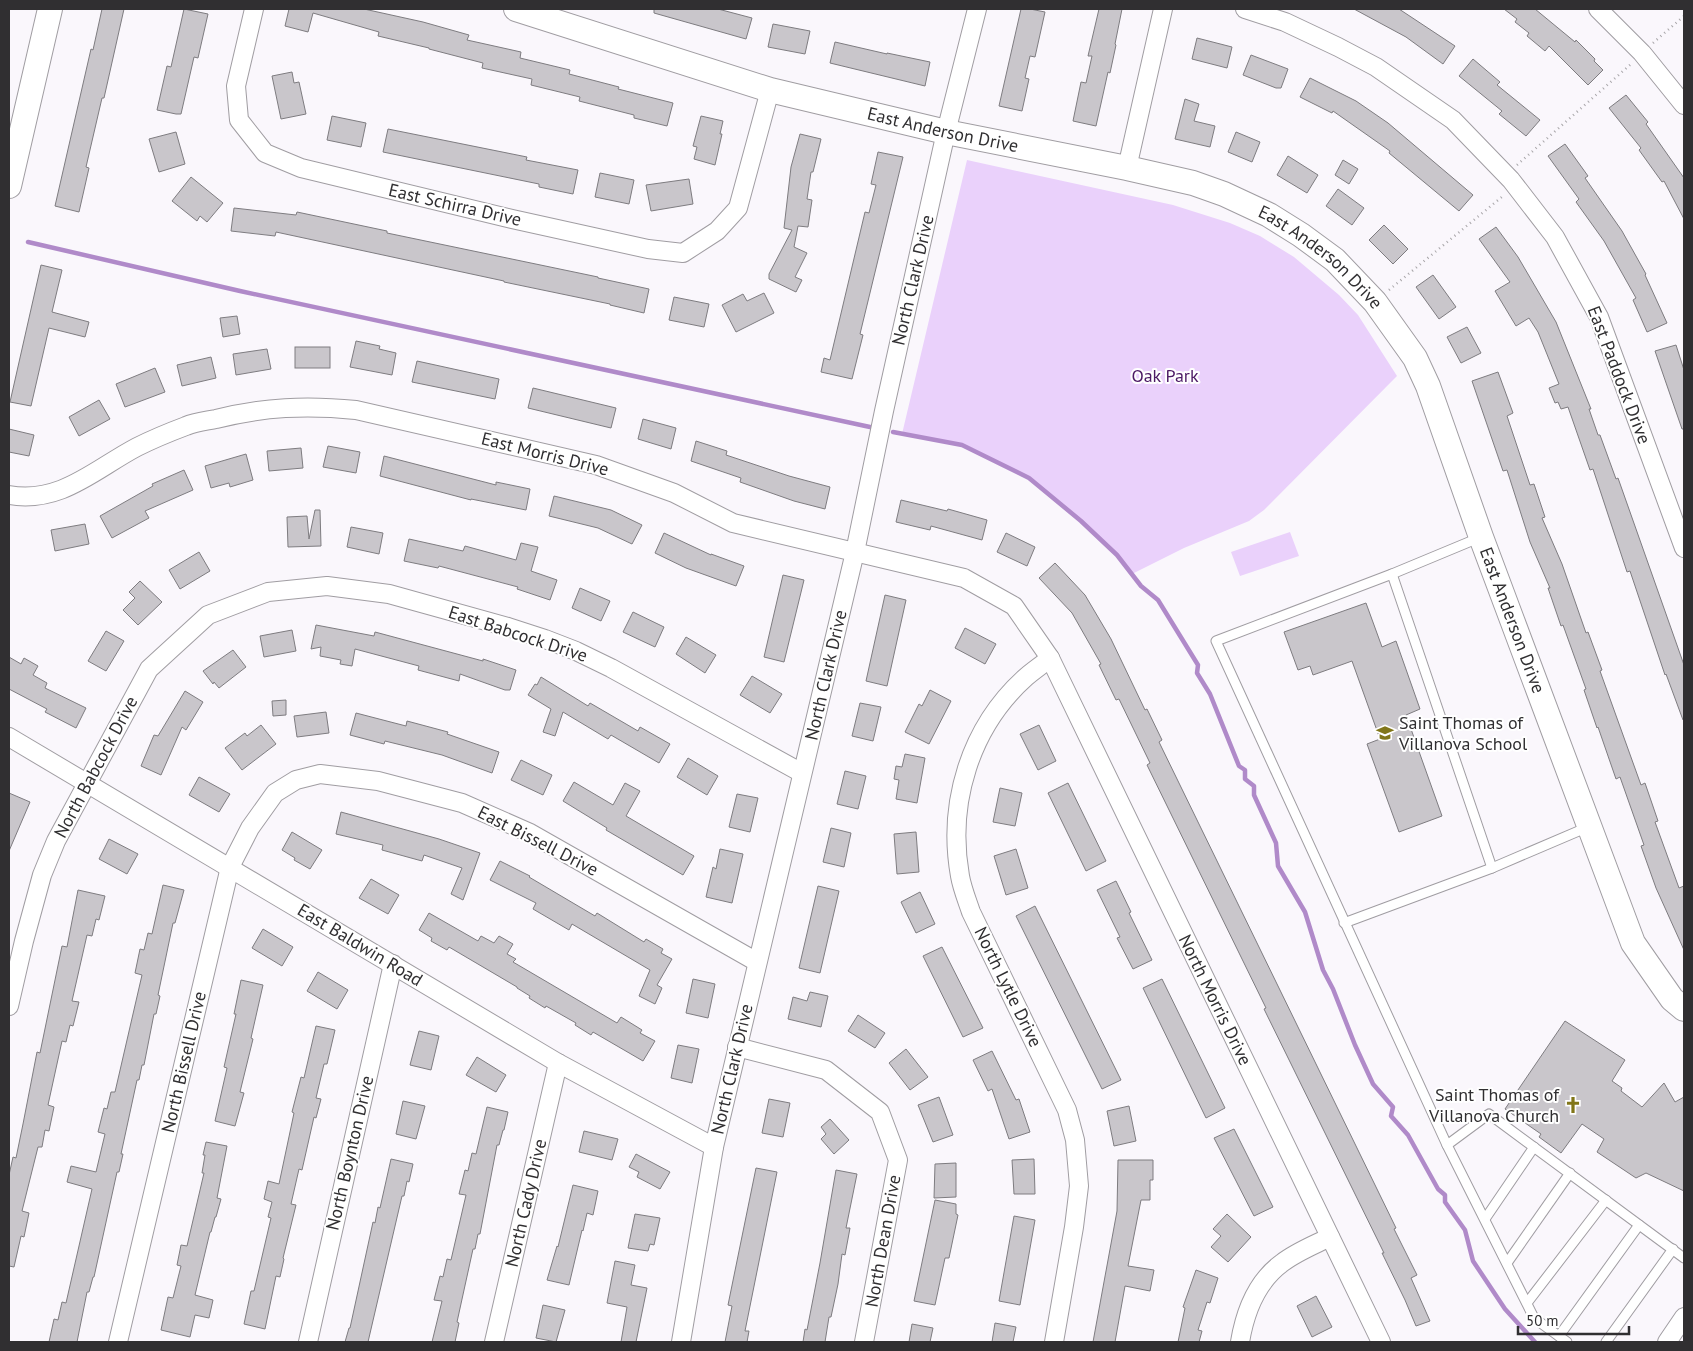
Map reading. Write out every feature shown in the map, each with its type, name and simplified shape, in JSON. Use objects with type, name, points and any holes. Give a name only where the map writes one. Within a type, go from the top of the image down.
[{"type":"street","points":[[9,186],[16,122],[50,9]]},
{"type":"street","name":"East Schirra Drive","points":[[254,9],[236,86],[239,120],[265,153],[301,168],[512,219],[648,249],[683,253],[717,231],[738,208],[770,90]]},
{"type":"street","name":"East Anderson Drive","points":[[516,9],[770,90],[946,132],[1193,183],[1224,194],[1269,215],[1335,260],[1375,302],[1415,358],[1428,386],[1481,537],[1633,943],[1672,999],[1684,1008]]},
{"type":"street","name":"North Clark Drive","points":[[681,1342],[714,1147],[855,552],[884,411],[946,132],[977,9]]},
{"type":"street","points":[[1127,168],[1163,9]]},
{"type":"street","name":"East Paddock Drive","points":[[1245,9],[1285,22],[1376,67],[1452,120],[1511,180],[1555,237],[1599,317],[1684,548]]},
{"type":"street","points":[[1598,9],[1642,54],[1684,105]]},
{"type":"street","name":"East Morris Drive","points":[[9,495],[25,498],[62,490],[95,473],[136,447],[188,425],[249,411],[313,406],[373,413],[596,466],[674,493],[733,523],[964,578],[1014,606],[1050,658]]},
{"type":"street","name":"East Babcock Drive","points":[[268,592],[327,586],[389,594],[536,636],[576,651],[611,668],[802,773]]},
{"type":"street","name":"North Babcock Drive","points":[[9,1006],[42,875],[56,841],[149,669],[208,615],[268,592]]},
{"type":"street","name":"North Morris Drive","points":[[1050,658],[1381,1342]]},
{"type":"street","name":"North Lytle Drive","points":[[1050,658],[1026,677],[1008,696],[984,730],[972,752],[965,772],[956,818],[956,835],[960,878],[971,912],[1067,1110],[1074,1140],[1078,1171],[1077,1204],[1054,1342]]},
{"type":"street","name":"East Baldwin Road","points":[[9,737],[558,1063],[714,1147]]},
{"type":"street","name":"East Bissell Drive","points":[[274,792],[296,780],[320,774],[378,781],[462,803],[530,833],[758,962]]},
{"type":"street","name":"North Bissell Drive","points":[[118,1342],[230,867],[250,828],[274,792]]},
{"type":"street","name":"North Boynton Drive","points":[[308,1342],[393,964]]},
{"type":"street","name":"North Dean Drive","points":[[737,1047],[826,1070],[880,1112],[898,1160],[864,1342]]},
{"type":"street","name":"North Cady Drive","points":[[494,1342],[558,1063]]},
{"type":"street","points":[[1240,1342],[1251,1301],[1272,1272],[1281,1263],[1330,1237]]},
{"type":"street","points":[[1667,1342],[1684,1317]]},
{"type":"lane","points":[[1481,537],[1392,574],[1216,641],[1344,924],[1447,1145],[1534,1318],[1563,1339],[1639,1225]]},
{"type":"lane","points":[[1392,574],[1492,868]]},
{"type":"lane","points":[[1344,924],[1492,868],[1588,827]]},
{"type":"lane","points":[[1447,1145],[1488,1114],[1684,1258]]},
{"type":"lane","points":[[1485,1220],[1534,1147]]},
{"type":"lane","points":[[1506,1263],[1570,1173]]},
{"type":"lane","points":[[1527,1303],[1606,1200]]},
{"type":"lane","points":[[1606,1342],[1672,1249]]},
{"type":"path","points":[[1375,302],[1506,193],[1513,169],[1684,16]]},
{"type":"green space","name":"Oak Park","points":[[967,160],[1173,205],[1230,223],[1260,236],[1294,257],[1339,295],[1358,315],[1397,376],[1264,510],[1249,521],[1184,548],[1132,574],[1117,555],[1081,521],[1029,478],[962,445],[902,434]]},
{"type":"green space","points":[[1290,532],[1299,556],[1240,576],[1231,552]]},
{"type":"building","points":[[102,9],[124,9],[86,167],[89,168],[79,212],[55,206]]},
{"type":"building","points":[[184,9],[208,14],[198,58],[194,57],[181,114],[176,114],[157,110],[167,66],[171,67]]},
{"type":"building","points":[[289,9],[364,9],[423,22],[469,35],[467,40],[521,52],[520,58],[570,70],[569,74],[673,103],[667,126],[634,118],[634,115],[579,101],[580,97],[531,85],[532,79],[482,68],[483,63],[378,36],[379,32],[313,13],[308,32],[285,26]]},
{"type":"building","points":[[654,9],[718,9],[752,18],[746,39],[654,13]]},
{"type":"building","points":[[1021,9],[1045,12],[1035,57],[1030,56],[1025,78],[1029,79],[1022,111],[999,106]]},
{"type":"building","points":[[1099,9],[1122,9],[1110,73],[1108,72],[1096,126],[1073,121],[1081,82],[1086,83],[1092,56],[1088,56]]},
{"type":"building","points":[[1354,9],[1399,9],[1455,46],[1443,64],[1406,37]]},
{"type":"building","points":[[1504,9],[1535,9],[1575,42],[1576,40],[1603,70],[1588,85],[1549,46],[1545,51],[1527,36],[1529,33],[1515,22],[1517,19]]},
{"type":"building","points":[[773,24],[810,31],[805,54],[768,47]]},
{"type":"building","points":[[1197,38],[1232,47],[1227,68],[1192,59]]},
{"type":"building","points":[[835,42],[930,62],[925,86],[830,63]]},
{"type":"building","points":[[1251,55],[1288,69],[1281,88],[1276,88],[1243,75]]},
{"type":"building","points":[[1473,59],[1500,82],[1497,85],[1540,120],[1526,136],[1499,114],[1502,111],[1459,76]]},
{"type":"building","points":[[292,72],[294,83],[299,82],[306,114],[281,119],[272,76]]},
{"type":"building","points":[[1310,78],[1356,101],[1388,123],[1473,195],[1459,211],[1389,153],[1390,151],[1333,111],[1332,113],[1300,97]]},
{"type":"building","points":[[1626,95],[1648,122],[1646,124],[1684,178],[1684,219],[1664,181],[1662,182],[1639,150],[1641,148],[1609,108]]},
{"type":"building","points":[[1185,99],[1199,104],[1194,121],[1215,126],[1210,147],[1175,139]]},
{"type":"building","points":[[332,116],[366,123],[361,147],[327,140]]},
{"type":"building","points":[[701,116],[723,121],[715,165],[694,159],[697,147],[693,146]]},
{"type":"building","points":[[388,129],[527,157],[526,160],[578,170],[573,194],[539,187],[539,184],[383,152]]},
{"type":"building","points":[[176,132],[185,164],[159,172],[149,139]]},
{"type":"building","points":[[1236,132],[1260,142],[1252,162],[1228,152]]},
{"type":"building","points":[[800,134],[821,139],[813,172],[811,172],[807,199],[812,200],[808,227],[798,226],[794,247],[807,253],[795,277],[802,280],[796,292],[769,279],[769,274],[792,230],[784,228],[791,167]]},
{"type":"building","points":[[1565,144],[1588,176],[1585,178],[1622,231],[1646,274],[1667,323],[1647,332],[1633,300],[1636,298],[1604,241],[1576,202],[1579,199],[1548,156]]},
{"type":"building","points":[[878,152],[903,157],[860,334],[863,335],[852,379],[821,372],[824,358],[830,360],[865,212],[869,213],[876,185],[871,184]]},
{"type":"building","points":[[1288,156],[1318,175],[1307,193],[1277,175]]},
{"type":"building","points":[[1343,160],[1358,169],[1349,184],[1335,175]]},
{"type":"building","points":[[600,173],[634,180],[629,204],[595,197]]},
{"type":"building","points":[[191,177],[223,203],[207,222],[200,216],[197,221],[172,201]]},
{"type":"building","points":[[689,179],[693,204],[651,211],[646,185]]},
{"type":"building","points":[[1338,189],[1364,208],[1352,225],[1326,206]]},
{"type":"building","points":[[234,208],[296,215],[297,212],[649,289],[644,313],[276,232],[275,236],[231,231]]},
{"type":"building","points":[[1384,225],[1408,249],[1393,264],[1369,240]]},
{"type":"building","points":[[1496,227],[1518,257],[1556,322],[1591,409],[1589,409],[1598,435],[1600,435],[1616,479],[1618,478],[1684,665],[1684,720],[1665,675],[1630,571],[1627,572],[1593,469],[1590,470],[1568,407],[1561,409],[1558,402],[1555,403],[1549,388],[1559,384],[1538,332],[1529,318],[1516,326],[1495,291],[1510,282],[1479,239]]},
{"type":"building","points":[[41,265],[62,270],[52,312],[89,322],[85,337],[49,328],[31,406],[10,402]]},
{"type":"building","points":[[1433,275],[1456,307],[1439,319],[1416,287]]},
{"type":"building","points":[[764,293],[774,313],[736,332],[722,305],[743,294],[747,301]]},
{"type":"building","points":[[674,297],[709,304],[704,327],[669,320]]},
{"type":"building","points":[[237,316],[240,334],[223,337],[220,318]]},
{"type":"building","points":[[1467,327],[1481,353],[1461,363],[1447,337]]},
{"type":"building","points":[[356,341],[380,346],[379,349],[396,353],[392,375],[350,367]]},
{"type":"building","points":[[1676,345],[1684,370],[1684,429],[1682,429],[1655,351]]},
{"type":"building","points":[[295,347],[330,347],[330,368],[295,368]]},
{"type":"building","points":[[267,349],[271,369],[236,375],[233,354]]},
{"type":"building","points":[[211,357],[216,378],[182,386],[177,365]]},
{"type":"building","points":[[417,361],[499,379],[495,399],[412,382]]},
{"type":"building","points":[[155,368],[165,392],[125,407],[116,384]]},
{"type":"building","points":[[1498,372],[1513,413],[1507,416],[1530,485],[1534,484],[1545,517],[1542,518],[1562,564],[1586,633],[1588,632],[1641,785],[1645,783],[1658,821],[1655,822],[1679,888],[1684,886],[1684,950],[1656,888],[1641,846],[1644,845],[1620,777],[1616,779],[1563,625],[1561,626],[1548,588],[1550,588],[1530,542],[1507,470],[1503,471],[1472,381]]},
{"type":"building","points":[[533,388],[616,408],[611,428],[528,408]]},
{"type":"building","points":[[99,400],[110,419],[79,436],[69,417]]},
{"type":"building","points":[[643,419],[676,428],[671,449],[638,439]]},
{"type":"building","points":[[9,429],[34,435],[29,456],[9,452]]},
{"type":"building","points":[[696,441],[727,451],[726,455],[789,476],[830,487],[825,509],[794,501],[740,482],[741,478],[691,461]]},
{"type":"building","points":[[328,446],[360,452],[356,473],[323,467]]},
{"type":"building","points":[[301,448],[303,468],[269,471],[267,451]]},
{"type":"building","points":[[246,454],[253,480],[230,487],[229,483],[211,488],[205,466]]},
{"type":"building","points":[[384,456],[496,485],[496,482],[530,489],[526,510],[471,500],[380,476]]},
{"type":"building","points":[[184,470],[193,490],[145,511],[149,518],[112,538],[100,516],[153,486],[152,484]]},
{"type":"building","points":[[554,496],[611,510],[642,525],[632,544],[598,528],[549,516]]},
{"type":"building","points":[[901,500],[947,511],[948,509],[987,520],[982,540],[931,526],[930,530],[896,522]]},
{"type":"building","points":[[315,510],[320,510],[321,546],[288,547],[287,517],[307,516],[309,539]]},
{"type":"building","points":[[85,524],[89,544],[55,551],[51,530]]},
{"type":"building","points":[[351,527],[383,533],[379,554],[347,547]]},
{"type":"building","points":[[664,533],[711,555],[744,566],[736,586],[686,568],[655,553]]},
{"type":"building","points":[[1006,533],[1035,547],[1027,566],[997,552]]},
{"type":"building","points":[[409,539],[463,551],[465,546],[516,560],[521,543],[538,547],[531,571],[557,580],[550,600],[517,589],[518,587],[439,566],[438,568],[404,561]]},
{"type":"building","points":[[199,552],[210,571],[180,589],[169,570]]},
{"type":"building","points":[[1055,563],[1085,595],[1111,639],[1145,710],[1147,709],[1162,740],[1159,742],[1396,1228],[1394,1229],[1417,1275],[1411,1278],[1430,1321],[1416,1326],[1382,1253],[1384,1253],[1264,1009],[1266,1008],[1147,765],[1150,763],[1119,699],[1116,700],[1099,665],[1101,664],[1072,613],[1039,578]]},
{"type":"building","points":[[783,575],[804,580],[784,662],[764,657]]},
{"type":"building","points":[[140,581],[162,602],[138,625],[123,610],[135,598],[129,592]]},
{"type":"building","points":[[580,588],[610,601],[601,621],[572,608]]},
{"type":"building","points":[[885,595],[906,600],[887,686],[866,681]]},
{"type":"building","points":[[1366,603],[1382,647],[1396,641],[1420,709],[1406,715],[1442,816],[1399,832],[1367,744],[1380,739],[1352,661],[1313,675],[1310,666],[1298,670],[1284,632]]},
{"type":"building","points":[[633,612],[664,627],[655,647],[623,632]]},
{"type":"building","points":[[316,625],[374,636],[375,632],[483,661],[483,659],[516,670],[510,690],[505,690],[460,674],[459,681],[418,670],[419,666],[355,649],[352,666],[340,664],[341,660],[320,656],[321,647],[311,649]]},
{"type":"building","points":[[965,628],[996,644],[985,664],[955,648]]},
{"type":"building","points":[[292,630],[296,651],[264,657],[260,636]]},
{"type":"building","points":[[106,631],[124,641],[106,671],[88,661]]},
{"type":"building","points":[[686,637],[716,655],[705,673],[676,654]]},
{"type":"building","points":[[233,650],[246,667],[219,688],[214,682],[213,684],[203,671]]},
{"type":"building","points":[[9,657],[21,664],[24,658],[38,666],[33,675],[47,683],[45,688],[86,708],[76,728],[45,712],[47,709],[9,689]]},
{"type":"building","points":[[752,676],[782,694],[770,713],[740,695]]},
{"type":"building","points":[[541,677],[588,706],[590,703],[638,731],[640,727],[670,744],[659,763],[611,735],[608,739],[563,712],[555,736],[543,732],[551,709],[528,695]]},
{"type":"building","points":[[930,690],[951,701],[929,744],[905,732],[919,704],[922,706]]},
{"type":"building","points":[[185,691],[203,702],[186,730],[182,727],[161,775],[141,766],[154,735],[158,736]]},
{"type":"building","points":[[286,700],[286,715],[273,716],[272,701]]},
{"type":"building","points":[[860,703],[881,707],[873,741],[852,736]]},
{"type":"building","points":[[326,712],[329,733],[297,737],[294,716]]},
{"type":"building","points":[[356,713],[406,726],[407,721],[448,732],[447,734],[499,752],[492,773],[442,755],[385,741],[384,744],[350,735]]},
{"type":"building","points":[[261,725],[276,744],[242,770],[225,748],[245,733],[247,736]]},
{"type":"building","points":[[1039,725],[1056,761],[1038,770],[1020,734]]},
{"type":"building","points":[[905,754],[925,758],[917,803],[896,799],[899,780],[894,779],[896,766],[902,767]]},
{"type":"building","points":[[688,758],[718,776],[707,795],[677,777]]},
{"type":"building","points":[[521,760],[552,775],[543,795],[511,780]]},
{"type":"building","points":[[845,771],[866,776],[858,809],[837,804]]},
{"type":"building","points":[[199,777],[230,794],[219,812],[189,795]]},
{"type":"building","points":[[574,782],[613,805],[625,783],[640,791],[626,816],[694,856],[683,875],[606,830],[607,828],[563,801]]},
{"type":"building","points":[[1068,783],[1106,861],[1086,871],[1048,793]]},
{"type":"building","points":[[1000,788],[1022,793],[1015,826],[993,822]]},
{"type":"building","points":[[9,793],[30,802],[9,851]]},
{"type":"building","points":[[737,794],[758,798],[750,832],[729,827]]},
{"type":"building","points":[[341,812],[439,839],[480,853],[463,900],[451,894],[462,868],[424,855],[422,861],[382,850],[383,845],[336,834]]},
{"type":"building","points":[[831,828],[851,833],[844,867],[823,862]]},
{"type":"building","points":[[292,832],[322,850],[310,869],[294,860],[295,858],[282,850]]},
{"type":"building","points":[[916,832],[919,872],[897,874],[894,834]]},
{"type":"building","points":[[109,839],[138,854],[127,874],[99,859]]},
{"type":"building","points":[[720,849],[743,854],[732,903],[706,897],[713,867],[716,869]]},
{"type":"building","points":[[1016,849],[1028,888],[1006,895],[994,856]]},
{"type":"building","points":[[500,861],[530,876],[595,916],[597,913],[644,942],[646,939],[663,949],[661,953],[672,959],[657,985],[662,988],[655,1004],[639,996],[650,970],[572,924],[569,930],[533,909],[536,903],[490,880]]},
{"type":"building","points":[[371,879],[399,895],[388,914],[359,898]]},
{"type":"building","points":[[1116,881],[1152,960],[1133,969],[1117,938],[1120,937],[1097,890]]},
{"type":"building","points":[[163,885],[184,890],[175,923],[173,923],[158,995],[160,996],[156,1014],[154,1014],[144,1065],[142,1065],[139,1080],[137,1080],[121,1154],[123,1154],[119,1172],[117,1172],[94,1277],[89,1292],[87,1292],[77,1342],[49,1342],[54,1319],[58,1320],[62,1302],[66,1303],[92,1189],[67,1182],[71,1166],[96,1172],[105,1134],[98,1132],[104,1108],[107,1109],[111,1092],[115,1092],[142,975],[135,973],[140,949],[144,950],[148,933],[152,934]]},
{"type":"building","points":[[818,886],[839,891],[820,973],[799,968]]},
{"type":"building","points":[[78,890],[105,896],[99,920],[96,919],[92,936],[87,935],[72,1001],[79,1002],[73,1026],[70,1025],[66,1042],[62,1041],[48,1105],[54,1107],[49,1131],[45,1130],[42,1147],[38,1147],[22,1211],[29,1213],[24,1237],[21,1236],[14,1267],[9,1266],[9,1175],[13,1157],[16,1158],[37,1052],[40,1053],[62,946],[67,947]]},
{"type":"building","points":[[920,892],[935,924],[916,933],[901,902]]},
{"type":"building","points":[[1035,906],[1121,1080],[1102,1089],[1016,916]]},
{"type":"building","points":[[429,913],[478,941],[481,936],[494,943],[499,936],[513,944],[507,954],[516,959],[513,962],[617,1023],[621,1017],[642,1030],[640,1033],[655,1041],[643,1061],[593,1032],[591,1035],[575,1025],[576,1023],[546,1006],[545,1008],[529,998],[530,996],[517,987],[449,947],[447,950],[431,941],[432,938],[419,930]]},
{"type":"building","points":[[263,929],[293,947],[282,966],[252,948]]},
{"type":"building","points":[[942,947],[983,1028],[963,1037],[923,956]]},
{"type":"building","points":[[318,972],[348,990],[337,1009],[307,991]]},
{"type":"building","points":[[693,979],[715,984],[708,1018],[686,1013]]},
{"type":"building","points":[[1162,979],[1225,1108],[1206,1118],[1143,988]]},
{"type":"building","points":[[241,980],[263,985],[251,1038],[253,1039],[240,1092],[244,1093],[235,1126],[215,1121],[227,1068],[224,1067],[236,1014],[234,1014]]},
{"type":"building","points":[[810,992],[828,996],[821,1027],[788,1019],[793,997],[807,1001]]},
{"type":"building","points":[[858,1015],[885,1033],[875,1048],[848,1031]]},
{"type":"building","name":"Saint Thomas of Villanova Church","points":[[1565,1021],[1625,1060],[1612,1081],[1622,1088],[1621,1091],[1642,1107],[1664,1083],[1675,1102],[1684,1097],[1684,1191],[1646,1173],[1636,1178],[1597,1152],[1604,1139],[1582,1124],[1561,1153],[1539,1137],[1541,1134],[1505,1109]]},
{"type":"building","points":[[316,1026],[335,1030],[316,1098],[321,1099],[316,1118],[314,1117],[302,1170],[299,1169],[291,1204],[296,1205],[280,1277],[276,1276],[265,1329],[244,1324],[251,1291],[254,1291],[271,1218],[268,1217],[272,1202],[264,1199],[268,1181],[279,1184],[294,1113],[292,1112],[301,1077],[304,1078]]},
{"type":"building","points":[[419,1031],[439,1036],[431,1070],[410,1065]]},
{"type":"building","points":[[678,1045],[699,1049],[692,1083],[671,1078]]},
{"type":"building","points":[[906,1049],[928,1077],[910,1090],[889,1063]]},
{"type":"building","points":[[992,1051],[1016,1100],[1019,1099],[1030,1132],[1009,1139],[992,1089],[988,1091],[973,1060]]},
{"type":"building","points":[[477,1057],[506,1075],[496,1092],[466,1075]]},
{"type":"building","points":[[939,1097],[953,1135],[933,1142],[918,1105]]},
{"type":"building","points":[[769,1099],[790,1103],[783,1137],[762,1133]]},
{"type":"building","points":[[403,1101],[425,1106],[416,1139],[396,1134]]},
{"type":"building","points":[[1129,1106],[1136,1141],[1114,1146],[1107,1111]]},
{"type":"building","points":[[487,1107],[508,1112],[499,1145],[497,1145],[480,1234],[478,1234],[475,1249],[473,1249],[457,1322],[459,1323],[455,1342],[432,1342],[442,1301],[434,1300],[440,1276],[443,1277],[447,1259],[451,1260],[466,1195],[459,1194],[465,1170],[468,1171],[472,1153],[476,1154]]},
{"type":"building","points":[[830,1119],[849,1140],[834,1154],[821,1139],[826,1134],[821,1127]]},
{"type":"building","points":[[1234,1129],[1273,1207],[1254,1216],[1214,1138]]},
{"type":"building","points":[[584,1131],[618,1139],[612,1160],[579,1152]]},
{"type":"building","points":[[206,1142],[227,1146],[217,1198],[221,1199],[210,1232],[195,1295],[213,1300],[209,1318],[195,1315],[190,1337],[161,1330],[168,1297],[173,1298],[181,1266],[177,1265],[181,1245],[187,1246],[204,1173],[202,1173],[205,1155],[203,1155]]},
{"type":"building","points":[[636,1154],[670,1172],[660,1189],[637,1177],[639,1172],[629,1167]]},
{"type":"building","points":[[391,1159],[413,1164],[409,1182],[407,1181],[404,1196],[402,1196],[368,1342],[345,1342],[350,1328],[373,1222],[375,1223],[378,1207],[380,1208]]},
{"type":"building","points":[[1034,1159],[1035,1194],[1014,1194],[1012,1160]]},
{"type":"building","points":[[1118,1160],[1153,1160],[1150,1200],[1141,1200],[1128,1266],[1154,1270],[1150,1291],[1125,1286],[1115,1342],[1093,1342],[1117,1211]]},
{"type":"building","points":[[956,1163],[956,1197],[934,1198],[935,1164]]},
{"type":"building","points":[[756,1168],[777,1172],[745,1331],[749,1331],[747,1342],[725,1342],[732,1306],[728,1305]]},
{"type":"building","points":[[836,1170],[857,1174],[846,1228],[850,1228],[845,1255],[842,1254],[838,1284],[831,1317],[829,1317],[825,1342],[803,1342],[820,1263]]},
{"type":"building","points":[[573,1185],[598,1191],[593,1215],[587,1213],[569,1285],[547,1280],[558,1247]]},
{"type":"building","points":[[935,1200],[956,1204],[956,1214],[958,1215],[949,1258],[945,1258],[935,1305],[914,1301]]},
{"type":"building","points":[[635,1214],[660,1218],[654,1245],[650,1244],[648,1251],[628,1248]]},
{"type":"building","points":[[1227,1214],[1251,1237],[1228,1262],[1211,1247],[1221,1236],[1213,1229]]},
{"type":"building","points":[[1014,1216],[1035,1220],[1020,1305],[999,1301]]},
{"type":"building","points":[[615,1261],[635,1265],[631,1285],[647,1288],[636,1342],[621,1342],[627,1307],[607,1303]]},
{"type":"building","points":[[1196,1270],[1218,1278],[1210,1303],[1207,1302],[1198,1330],[1202,1331],[1199,1342],[1178,1342],[1185,1308],[1183,1307]]},
{"type":"building","points":[[1316,1296],[1332,1327],[1312,1337],[1297,1306]]},
{"type":"building","points":[[543,1305],[565,1310],[556,1342],[536,1338]]},
{"type":"building","points":[[995,1323],[1016,1327],[1013,1342],[992,1342]]},
{"type":"building","points":[[912,1324],[933,1328],[930,1342],[909,1342]]},
{"type":"waterway","points":[[28,242],[240,291],[870,427]]},
{"type":"waterway","points":[[893,432],[962,445],[1029,478],[1081,521],[1117,555],[1141,586],[1158,600],[1198,665],[1197,673],[1210,694],[1239,766],[1245,770],[1245,779],[1254,786],[1254,795],[1276,843],[1278,866],[1305,912],[1323,970],[1333,989],[1373,1084],[1393,1107],[1391,1116],[1408,1135],[1438,1189],[1445,1195],[1445,1202],[1465,1230],[1473,1261],[1505,1309],[1535,1342]]},
{"type":"place","name":"Saint Thomas of Villanova School","points":[[1385,733]]},
{"type":"place","name":"Saint Thomas of Villanova Church","points":[[1573,1105]]}]
